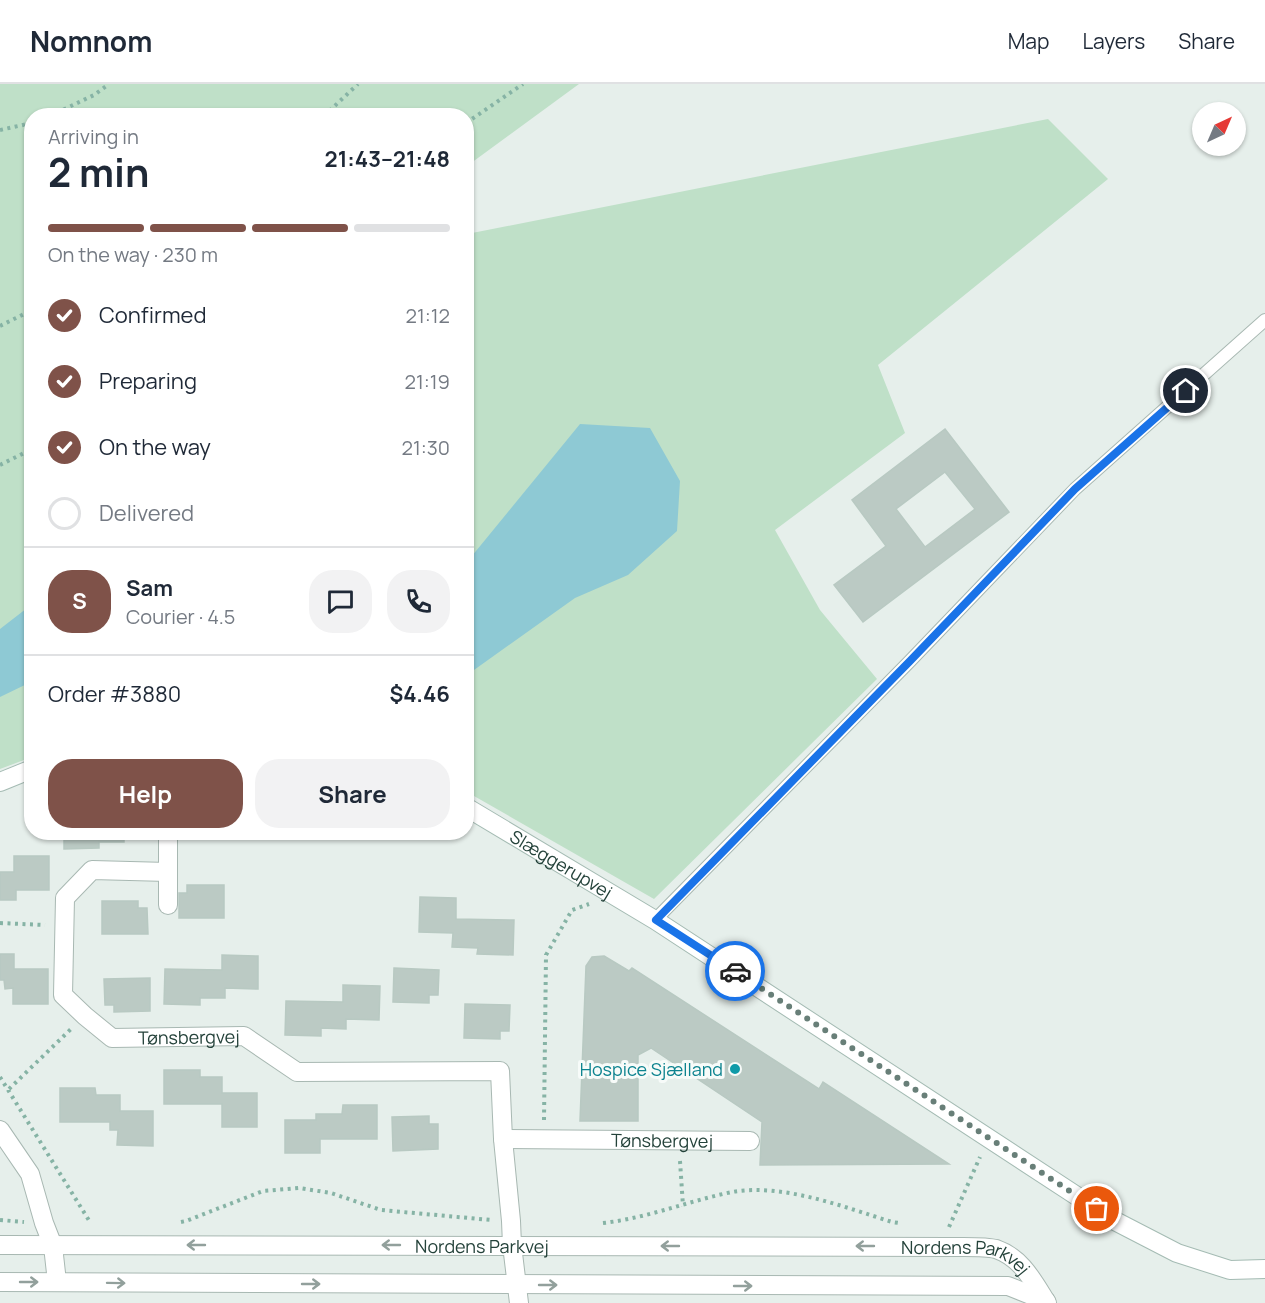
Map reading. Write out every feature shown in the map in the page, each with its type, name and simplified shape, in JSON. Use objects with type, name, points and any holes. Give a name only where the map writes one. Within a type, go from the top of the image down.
[{"type":"street","points":[[0,782],[24,772]]},
{"type":"street","name":"Slæggerupvej","points":[[474,812],[656,920],[1115,1221],[1177,1253],[1230,1270],[1265,1269]]},
{"type":"street","points":[[168,840],[168,905]]},
{"type":"street","name":"Tønsbergvej","points":[[168,872],[92,870],[65,898],[63,994],[112,1038],[244,1036],[297,1072],[500,1071],[503,1138],[518,1294]]},
{"type":"street","points":[[0,1130],[30,1174],[53,1246],[57,1282]]},
{"type":"street","name":"Tønsbergvej","points":[[503,1138],[750,1142]]},
{"type":"street","name":"Nordens Parkvej","points":[[0,1245],[512,1245],[994,1249],[1014,1258],[1027,1271],[1046,1302]]},
{"type":"street","name":"Nordens Parkvej","points":[[0,1282],[518,1294],[1008,1286],[1046,1302]]},
{"type":"lane","points":[[656,920],[1075,489],[1265,320]]},
{"type":"path","points":[[67,108],[94,95],[110,84]]},
{"type":"path","points":[[332,108],[358,84]]},
{"type":"path","points":[[474,118],[523,84]]},
{"type":"path","points":[[0,130],[24,125]]},
{"type":"path","points":[[0,326],[24,314]]},
{"type":"path","points":[[0,465],[24,453]]},
{"type":"path","points":[[543,1139],[546,955],[572,910],[593,903]]},
{"type":"path","points":[[0,923],[64,926]]},
{"type":"path","points":[[9,1089],[85,1016]]},
{"type":"path","points":[[0,1077],[90,1222]]},
{"type":"path","points":[[948,1229],[989,1137]]},
{"type":"path","points":[[679,1141],[683,1206]]},
{"type":"path","points":[[175,1222],[186,1221],[263,1191],[299,1188],[331,1193],[381,1210],[512,1221]]},
{"type":"path","points":[[595,1224],[628,1220],[734,1192],[774,1190],[825,1201],[903,1224]]},
{"type":"green space","points":[[0,84],[579,84],[474,161],[474,108],[24,108],[24,760],[0,769]]},
{"type":"green space","points":[[1048,119],[1108,179],[878,365],[905,433],[775,530],[820,610],[877,679],[654,899],[474,796],[474,233]]},
{"type":"water","points":[[580,424],[650,428],[680,481],[677,531],[628,575],[575,598],[474,670],[474,553]]},
{"type":"water","points":[[24,610],[24,685],[0,697],[0,629]]},
{"type":"building","points":[[945,429],[1009,512],[863,622],[834,585],[886,546],[852,500]],"holes":[[[945,472],[975,509],[925,547],[896,509]]]},
{"type":"building","points":[[64,840],[124,840],[124,842],[99,842],[99,848],[64,849]]},
{"type":"building","points":[[14,856],[49,856],[49,890],[16,890],[16,900],[0,900],[0,872],[14,872]]},
{"type":"building","points":[[187,885],[224,885],[224,918],[179,918],[179,893],[187,893]]},
{"type":"building","points":[[420,897],[456,898],[456,919],[514,920],[513,955],[477,954],[478,948],[452,947],[453,933],[419,932]]},
{"type":"building","points":[[102,901],[138,901],[138,908],[147,908],[148,934],[102,934]]},
{"type":"building","points":[[0,954],[14,954],[14,969],[48,969],[48,1004],[13,1004],[13,988],[5,989],[4,980],[0,980]]},
{"type":"building","points":[[222,955],[258,956],[258,989],[225,988],[225,998],[200,998],[200,1005],[164,1004],[165,969],[222,970]]},
{"type":"building","name":"Hospice Sjælland","points":[[604,956],[629,971],[632,968],[819,1089],[823,1082],[949,1164],[760,1165],[762,1122],[651,1048],[638,1055],[638,1121],[580,1121],[586,966],[592,957]]},
{"type":"building","points":[[394,968],[439,970],[438,995],[429,995],[429,1003],[393,1002]]},
{"type":"building","points":[[150,978],[150,1011],[114,1012],[114,1005],[105,1005],[104,979]]},
{"type":"building","points":[[343,985],[380,986],[379,1020],[346,1019],[346,1029],[321,1028],[321,1036],[285,1035],[286,1001],[343,1002]]},
{"type":"building","points":[[465,1004],[510,1005],[509,1031],[500,1031],[500,1039],[464,1038]]},
{"type":"building","points":[[164,1070],[200,1070],[200,1077],[222,1077],[222,1093],[257,1093],[257,1127],[222,1127],[222,1104],[164,1104]]},
{"type":"building","points":[[60,1088],[95,1088],[96,1095],[120,1095],[120,1111],[153,1111],[153,1146],[117,1145],[118,1130],[110,1130],[110,1122],[60,1122]]},
{"type":"building","points":[[343,1105],[377,1105],[377,1139],[320,1139],[320,1153],[285,1153],[285,1120],[316,1120],[316,1114],[342,1114]]},
{"type":"building","points":[[429,1116],[429,1124],[438,1124],[438,1149],[393,1151],[392,1117]]},
{"type":"way so far","points":[[735,971],[1097,1209]]},
{"type":"place","name":"Hospice Sjælland","points":[[735,1069]]},
{"type":"route","points":[[735,971],[656,920],[1075,489],[1186,391]]}]
